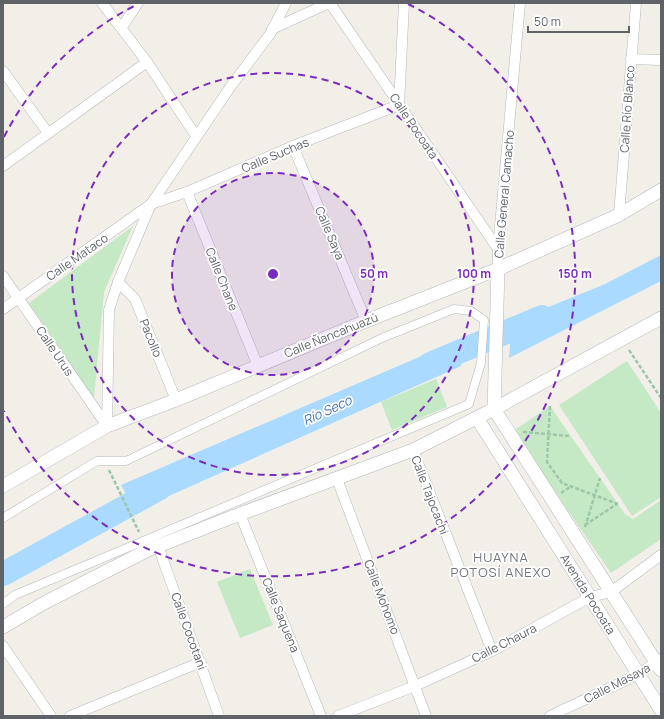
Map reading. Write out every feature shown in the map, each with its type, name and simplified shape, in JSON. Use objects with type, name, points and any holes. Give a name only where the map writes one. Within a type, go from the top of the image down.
[{"type":"street","points":[[102,3],[122,27],[147,62],[196,136]]},
{"type":"street","points":[[122,27],[138,3]]},
{"type":"street","points":[[106,426],[109,310],[118,282],[151,204],[196,136],[272,29],[286,3]]},
{"type":"street","points":[[272,29],[329,3]]},
{"type":"street","name":"Calle Pocoata","points":[[329,3],[498,249]]},
{"type":"street","points":[[399,105],[404,3]]},
{"type":"street","name":"Calle General Camacho","points":[[494,409],[498,249],[520,3]]},
{"type":"street","name":"Calle Río Blanco","points":[[619,215],[636,3]]},
{"type":"street","points":[[631,59],[661,60]]},
{"type":"street","points":[[3,166],[147,62]]},
{"type":"street","points":[[3,71],[48,133]]},
{"type":"street","name":"Calle Suchas","points":[[151,204],[187,192],[293,146],[399,105]]},
{"type":"street","name":"Calle Saya","points":[[293,146],[366,321]]},
{"type":"street","name":"Calle Ñancahuazú","points":[[3,486],[106,426],[176,400],[366,321],[498,269],[619,215],[661,190]]},
{"type":"street","name":"Calle Chane","points":[[187,192],[258,366]]},
{"type":"street","name":"Calle Mataco","points":[[3,310],[151,204]]},
{"type":"street","name":"Calle Urus","points":[[3,276],[106,426]]},
{"type":"street","name":"Pacollo","points":[[118,282],[135,299],[176,400]]},
{"type":"street","points":[[3,518],[97,461],[126,461],[389,335],[454,309],[471,311],[484,320],[481,363],[470,404],[15,595],[3,604]]},
{"type":"street","points":[[3,627],[44,603],[158,546],[413,450],[494,409],[661,318]]},
{"type":"street","name":"Avenida Pocoata","points":[[494,409],[659,663]]},
{"type":"street","name":"Avenida Pocoata","points":[[476,418],[661,710]]},
{"type":"street","name":"Calle Tajocachi","points":[[413,450],[492,651]]},
{"type":"street","name":"Calle Mohomo","points":[[337,479],[426,716]]},
{"type":"street","name":"Calle Saquena","points":[[240,514],[321,716]]},
{"type":"street","name":"Calle Cocotani","points":[[158,546],[201,662],[219,716]]},
{"type":"street","name":"Calle Chaura","points":[[338,716],[415,686],[492,651],[590,597],[612,592],[661,555]]},
{"type":"street","points":[[3,646],[51,716]]},
{"type":"street","points":[[70,716],[201,662]]},
{"type":"street","name":"Calle Masaya","points":[[550,716],[659,663]]},
{"type":"path","points":[[622,340],[661,398]]},
{"type":"path","points":[[550,406],[547,462],[562,483],[618,504],[585,526]]},
{"type":"path","points":[[511,435],[513,431],[570,436]]},
{"type":"path","points":[[577,538],[583,533],[600,478]]},
{"type":"path","points":[[117,486],[129,510]]},
{"type":"green space","points":[[133,226],[104,292],[94,398],[29,303]]},
{"type":"green space","points":[[627,361],[661,413],[661,497],[632,516],[559,405]]},
{"type":"green space","points":[[436,379],[447,407],[392,430],[381,402]]},
{"type":"green space","points":[[550,406],[625,514],[633,519],[661,500],[661,539],[611,573],[513,431]]},
{"type":"green space","points":[[250,569],[273,625],[240,638],[217,582]]},
{"type":"water","points":[[661,255],[661,281],[509,358],[512,322],[605,284]]},
{"type":"water","points":[[461,339],[461,366],[135,511],[121,485]]},
{"type":"waterway","name":"Río Seco","points":[[430,364],[542,317]]},
{"type":"waterway","name":"Río Seco","points":[[3,574],[160,488]]},
{"type":"district","name":"HUAYNA POTOSÍ ANEXO","points":[[501,564]]}]
